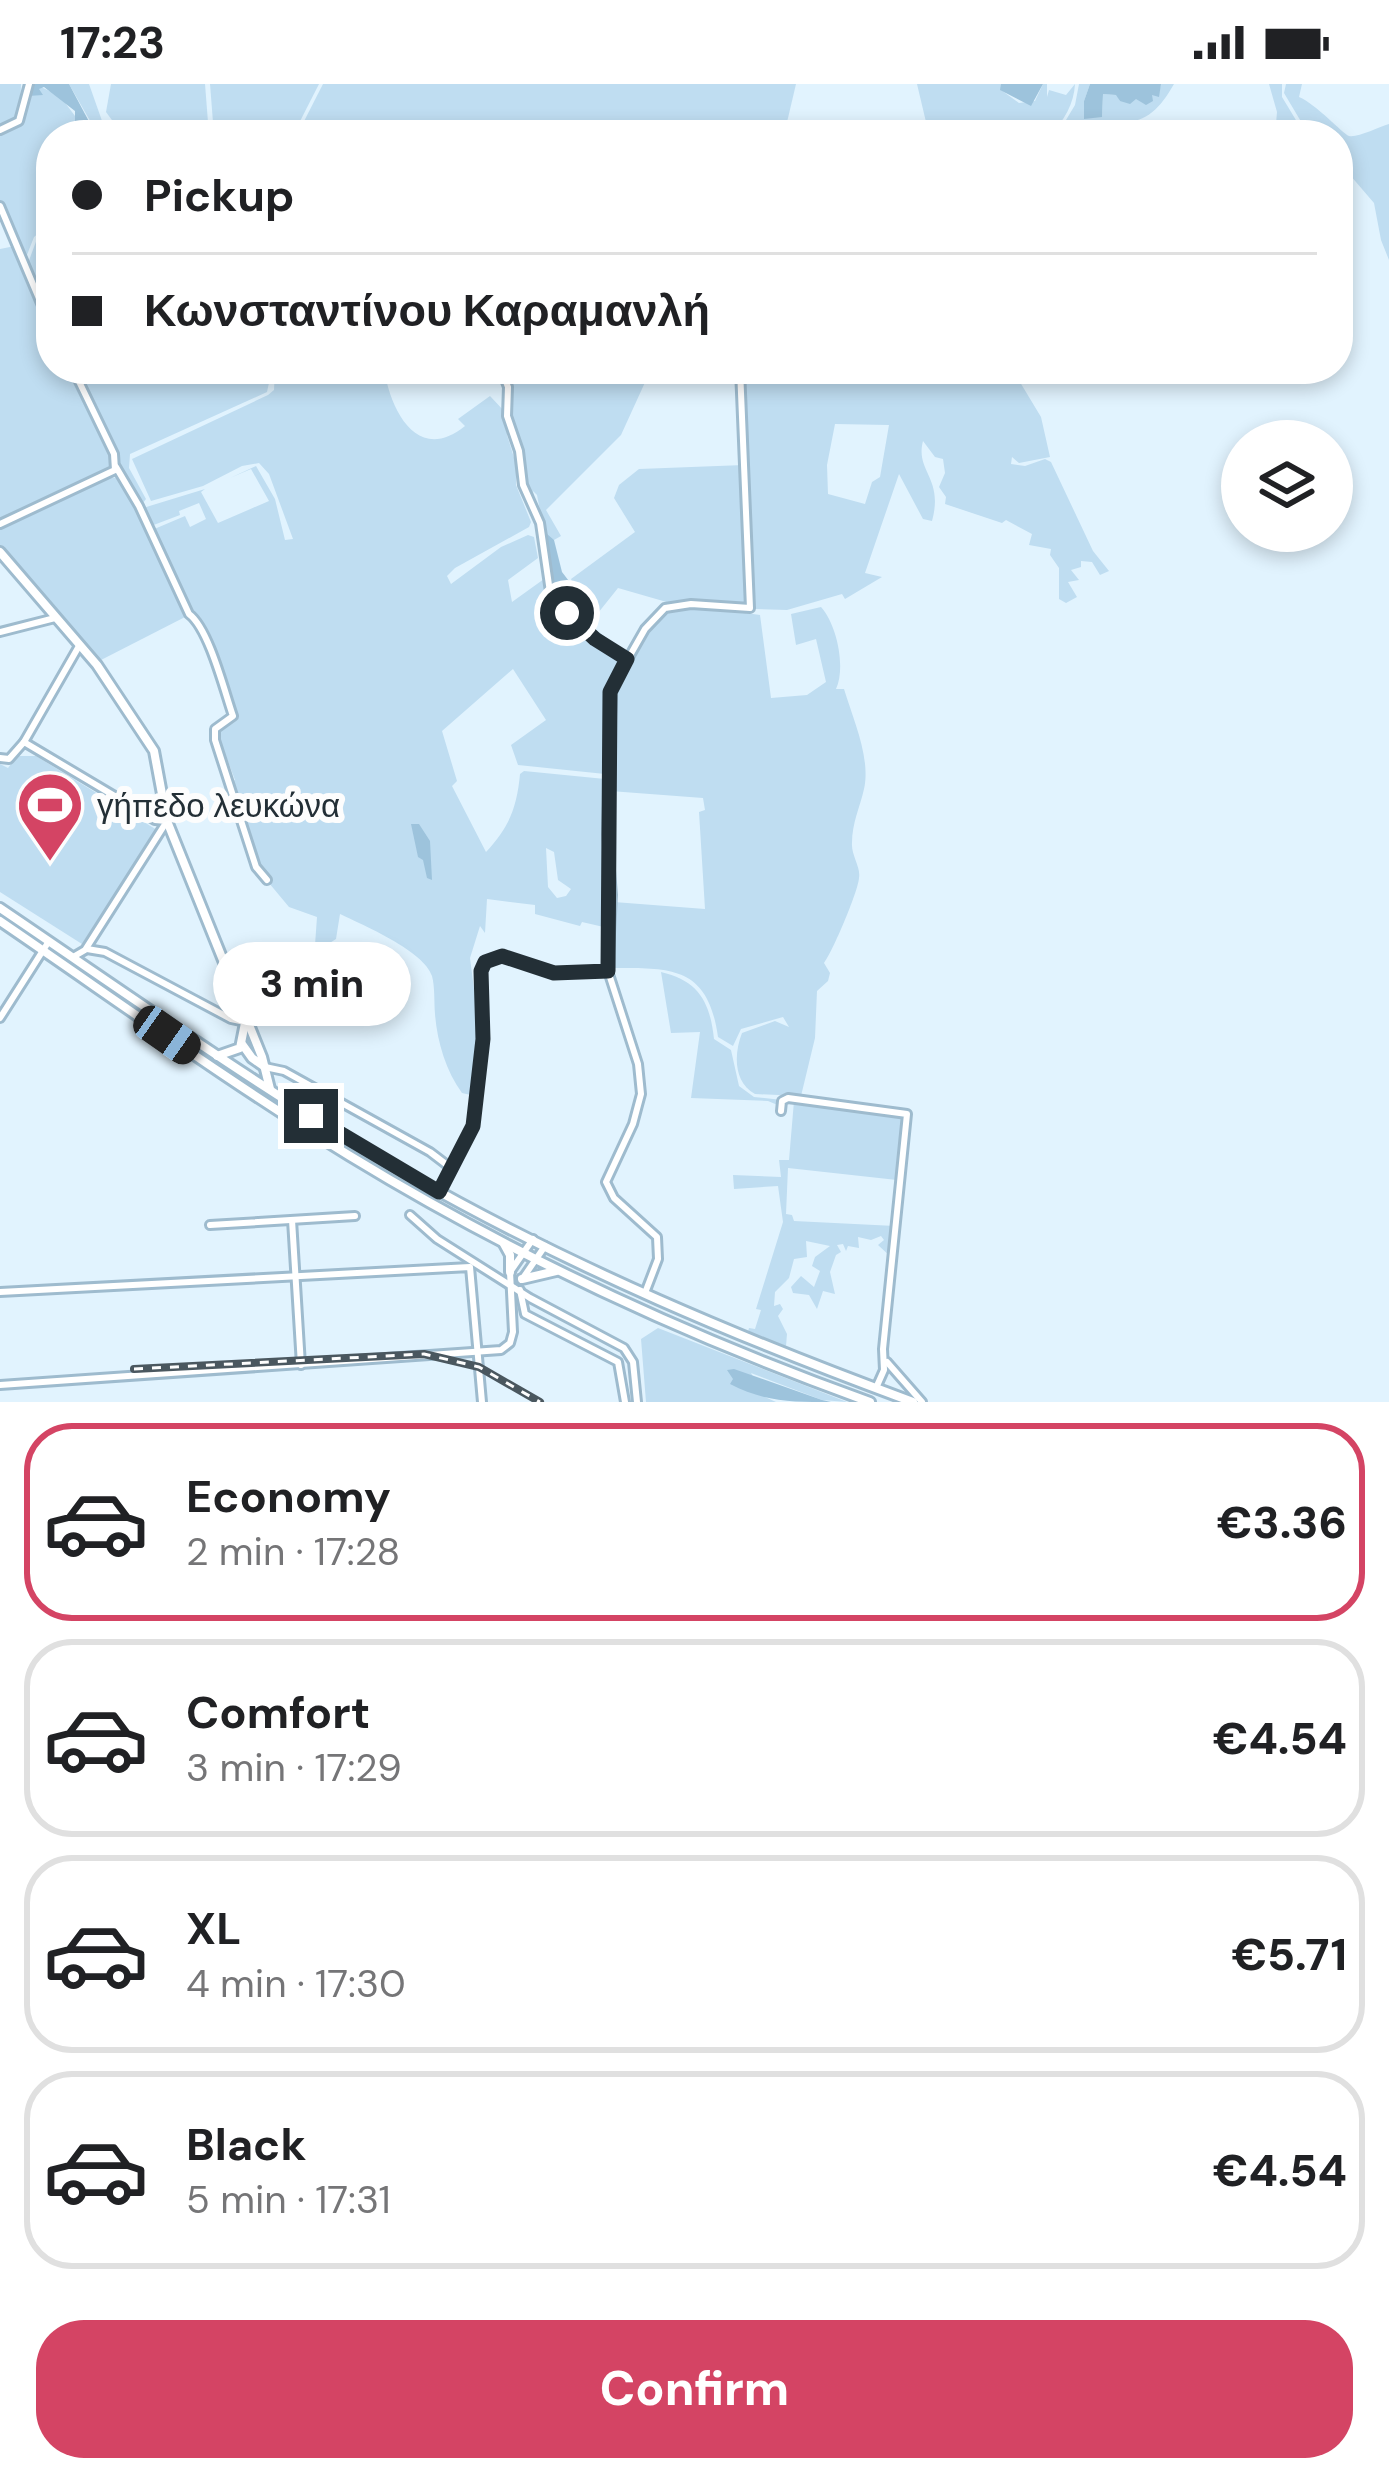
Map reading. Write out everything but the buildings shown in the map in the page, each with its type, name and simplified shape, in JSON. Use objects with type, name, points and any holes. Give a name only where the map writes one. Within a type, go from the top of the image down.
[{"type":"main road","points":[[0,552],[106,678],[154,751],[167,821],[271,1090]]},
{"type":"main road","points":[[0,908],[271,1090],[439,1192],[751,1342],[917,1402]]},
{"type":"main road","points":[[0,921],[349,1155],[499,1238],[705,1339],[870,1402]]},
{"type":"main road","points":[[217,1055],[235,1052],[245,1022]]},
{"type":"main road","points":[[241,1043],[265,1066]]},
{"type":"main road","points":[[499,1238],[510,1252],[509,1277]]},
{"type":"main road","points":[[521,1283],[562,1271]]},
{"type":"street","points":[[0,130],[19,121],[29,84]]},
{"type":"street","points":[[0,206],[36,291]]},
{"type":"street","points":[[80,384],[116,467],[189,614],[200,625],[233,716],[215,729],[215,740],[256,867],[267,880]]},
{"type":"street","points":[[507,384],[507,416],[519,451],[523,485],[540,523],[548,588],[581,627],[627,659]]},
{"type":"street","points":[[645,1293],[658,1258],[657,1237],[614,1198],[606,1182],[633,1124],[641,1094],[638,1064],[608,971],[610,692],[645,629],[670,605],[749,608],[741,384]]},
{"type":"street","points":[[0,524],[111,474],[116,467]]},
{"type":"street","points":[[0,632],[56,617]]},
{"type":"street","points":[[0,758],[10,760],[24,742],[80,645]]},
{"type":"street","points":[[24,742],[155,820],[167,821],[86,950],[73,957]]},
{"type":"street","points":[[0,1018],[49,940]]},
{"type":"street","points":[[86,950],[105,952],[245,1022]]},
{"type":"street","points":[[439,1192],[473,1126],[483,1039],[481,971],[485,962],[502,956],[554,973],[608,971]]},
{"type":"street","points":[[265,1066],[284,1071],[451,1168]]},
{"type":"street","points":[[781,1111],[782,1101],[788,1098],[907,1114],[884,1372],[876,1388]]},
{"type":"street","points":[[410,1215],[436,1239],[521,1283],[530,1298],[625,1348],[633,1362],[638,1402]]},
{"type":"street","points":[[209,1225],[355,1216]]},
{"type":"street","points":[[292,1220],[301,1365]]},
{"type":"street","points":[[0,1385],[501,1350],[512,1340],[509,1277],[532,1239]]},
{"type":"street","points":[[545,1246],[521,1283],[525,1314],[619,1361],[625,1402]]},
{"type":"street","points":[[0,1292],[470,1267],[482,1402]]},
{"type":"street","points":[[883,1353],[917,1402]]},
{"type":"shaded area","points":[[0,84],[21,84],[20,109],[15,119],[0,127]]},
{"type":"shaded area","points":[[32,84],[69,84],[88,120],[75,120],[75,111],[44,87],[39,89],[43,95],[28,96]]},
{"type":"shaded area","points":[[69,84],[89,84],[102,120],[90,120]]},
{"type":"shaded area","points":[[111,84],[205,84],[208,120],[112,120],[106,112]]},
{"type":"shaded area","points":[[210,84],[319,84],[301,120],[213,120]]},
{"type":"shaded area","points":[[323,84],[796,84],[788,120],[305,120]]},
{"type":"shaded area","points":[[917,84],[1001,84],[1001,90],[1019,103],[1035,101],[1043,84],[1047,84],[1047,97],[1049,90],[1066,95],[1075,84],[1062,120],[926,120]]},
{"type":"shaded area","points":[[1001,84],[1043,84],[1031,106],[1000,90]]},
{"type":"shaded area","points":[[1079,84],[1090,84],[1084,101],[1102,117],[1103,94],[1117,95],[1120,101],[1159,92],[1161,84],[1174,84],[1150,114],[1136,120],[1066,120]]},
{"type":"shaded area","points":[[1090,84],[1161,84],[1159,97],[1152,95],[1153,101],[1146,105],[1103,94],[1102,117],[1084,119]]},
{"type":"shaded area","points":[[1269,84],[1282,84],[1282,97],[1296,120],[1276,120]]},
{"type":"shaded area","points":[[1286,84],[1302,84],[1299,97],[1330,120],[1300,120],[1284,93]]},
{"type":"shaded area","points":[[41,87],[60,96],[78,120],[36,120],[36,235],[25,260],[0,202],[0,132],[19,125],[28,96]]},
{"type":"shaded area","points":[[1389,124],[1389,260],[1374,203],[1353,178],[1353,135]]},
{"type":"shaded area","points":[[36,242],[36,283],[28,263]]},
{"type":"shaded area","points":[[15,246],[36,296],[36,384],[78,384],[112,455],[113,468],[0,524],[0,249]]},
{"type":"shaded area","points":[[81,384],[269,384],[267,392],[130,454],[129,468],[146,499],[143,503],[119,468]]},
{"type":"shaded area","points":[[274,384],[388,384],[410,428],[434,439],[465,426],[458,419],[490,396],[505,412],[516,485],[531,522],[447,576],[451,584],[501,547],[528,535],[534,537],[538,558],[508,580],[512,602],[544,579],[565,615],[619,659],[608,693],[605,774],[518,765],[511,745],[546,720],[513,669],[442,731],[457,781],[452,786],[486,852],[510,816],[524,771],[605,779],[608,928],[535,914],[535,905],[487,899],[485,933],[480,926],[470,958],[479,1028],[475,1096],[462,1093],[447,1065],[427,967],[392,940],[340,914],[336,939],[325,946],[315,945],[317,917],[289,907],[259,871],[216,730],[237,719],[236,712],[201,621],[192,612],[152,530],[185,516],[190,527],[206,519],[199,503],[151,526],[143,508],[205,489],[201,492],[218,523],[269,501],[251,469],[230,478],[256,466],[275,499],[285,540],[293,539],[269,474],[259,463],[151,501],[132,459],[268,395]],"holes":[[[546,848],[554,852],[558,880],[571,889],[557,898],[548,887]]]},
{"type":"shaded area","points":[[644,384],[621,435],[546,510],[561,536],[554,540],[545,537],[537,495],[533,491],[536,511],[523,477],[509,386]]},
{"type":"shaded area","points":[[743,384],[1021,384],[1041,417],[1050,457],[1019,463],[1012,457],[1011,464],[1051,462],[1093,551],[1109,571],[1100,575],[1092,562],[1081,561],[1081,567],[1071,570],[1079,580],[1068,582],[1077,597],[1066,603],[1059,599],[1059,568],[1051,549],[1029,545],[1032,534],[1006,520],[1002,523],[945,504],[939,487],[945,473],[943,459],[935,457],[923,441],[923,460],[935,494],[932,521],[923,519],[899,474],[865,573],[882,577],[845,599],[842,594],[787,610],[755,609]],"holes":[[[835,424],[889,425],[880,477],[872,482],[865,504],[828,494],[827,465]]]},
{"type":"shaded area","points":[[744,465],[747,606],[670,603],[618,588],[586,628],[568,611],[563,595],[577,593],[571,579],[635,532],[614,498],[619,485],[639,469]]},
{"type":"shaded area","points":[[119,477],[187,616],[101,660],[0,546],[0,529]]},
{"type":"shaded area","points":[[547,534],[554,540],[562,572],[578,593],[572,600],[563,595],[569,609],[553,593]]},
{"type":"shaded area","points":[[689,605],[760,615],[771,698],[807,695],[826,682],[816,639],[796,645],[791,614],[821,607],[838,647],[836,689],[844,689],[863,752],[866,777],[852,843],[859,878],[824,963],[830,973],[817,991],[815,1038],[801,1096],[755,1094],[739,1075],[742,1033],[775,1021],[789,1027],[783,1017],[741,1029],[733,1046],[718,1037],[706,996],[684,976],[611,968],[614,902],[705,909],[699,812],[705,810],[703,798],[610,791],[614,691],[653,623],[667,609]]},
{"type":"shaded area","points":[[17,756],[36,756],[157,830],[82,944],[0,892],[0,764],[8,768]]},
{"type":"shaded area","points":[[411,824],[419,824],[430,841],[432,880],[418,857]]},
{"type":"shaded area","points":[[661,972],[685,981],[700,995],[714,1039],[731,1050],[739,1086],[754,1097],[782,1100],[780,1106],[768,1101],[691,1098],[700,1032],[671,1033]]},
{"type":"shaded area","points":[[794,1101],[902,1118],[897,1180],[788,1168],[786,1214],[794,1221],[895,1226],[891,1257],[878,1245],[884,1240],[881,1236],[858,1237],[859,1248],[848,1246],[846,1251],[843,1244],[837,1245],[841,1252],[830,1272],[835,1294],[823,1291],[817,1309],[809,1295],[793,1293],[791,1287],[801,1276],[814,1287],[820,1271],[812,1266],[815,1257],[830,1246],[806,1241],[807,1257],[794,1259],[789,1278],[775,1292],[774,1306],[780,1304],[783,1309],[778,1316],[787,1334],[786,1346],[748,1332],[755,1329],[761,1310],[756,1309],[783,1222],[778,1186],[734,1189],[733,1175],[781,1177],[779,1160],[789,1160]]},
{"type":"shaded area","points":[[658,1328],[847,1402],[822,1400],[751,1373],[765,1397],[776,1402],[646,1402],[641,1339]]},
{"type":"shaded area","points":[[727,1370],[831,1402],[755,1394],[730,1384],[733,1379]]},
{"type":"railway","points":[[134,1369],[424,1354],[479,1367],[540,1402]]},
{"type":"place","name":"γήπεδο λευκώνα","points":[[50,864]]},
{"type":"route","points":[[311,1116],[439,1192],[473,1126],[483,1039],[481,971],[485,962],[502,956],[554,973],[608,971],[610,692],[627,659],[567,613]]}]
